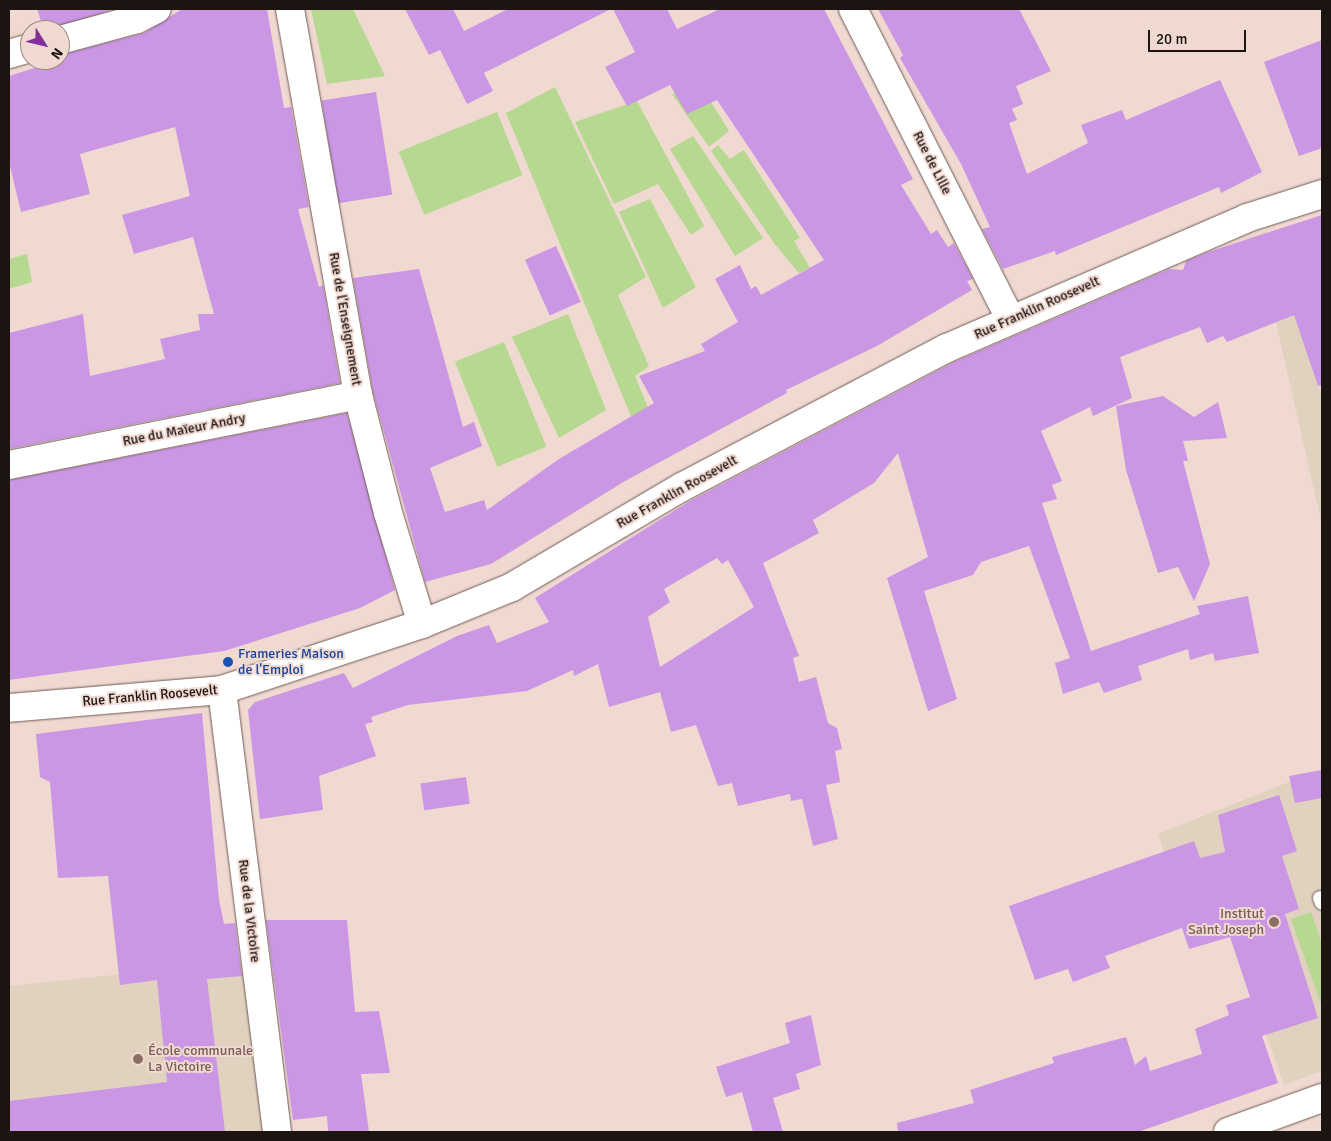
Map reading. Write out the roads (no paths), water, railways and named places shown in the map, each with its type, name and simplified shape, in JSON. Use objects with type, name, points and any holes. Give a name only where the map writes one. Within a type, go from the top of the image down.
[{"type":"street","points":[[70,37],[137,20],[157,9]]},
{"type":"street","name":"Rue de l'Enseignement","points":[[290,9],[358,394],[388,513],[422,624]]},
{"type":"street","name":"Rue de Lille","points":[[853,9],[1010,318]]},
{"type":"street","name":"Rue Franklin Roosevelt","points":[[9,708],[222,690],[422,624],[512,587],[682,487],[1010,318],[1247,218],[1322,194]]},
{"type":"street","name":"Rue du Maïeur Andry","points":[[9,465],[358,394]]},
{"type":"street","name":"Rue de la Victoire","points":[[222,690],[277,1132]]},
{"type":"street","points":[[1228,1132],[1322,1098]]},
{"type":"place","name":"Frameries Maison de l'Emploi","points":[[228,662]]},
{"type":"place","name":"Institut Saint Joseph","points":[[1274,922]]},
{"type":"place","name":"École communale La Victoire","points":[[138,1059]]}]
